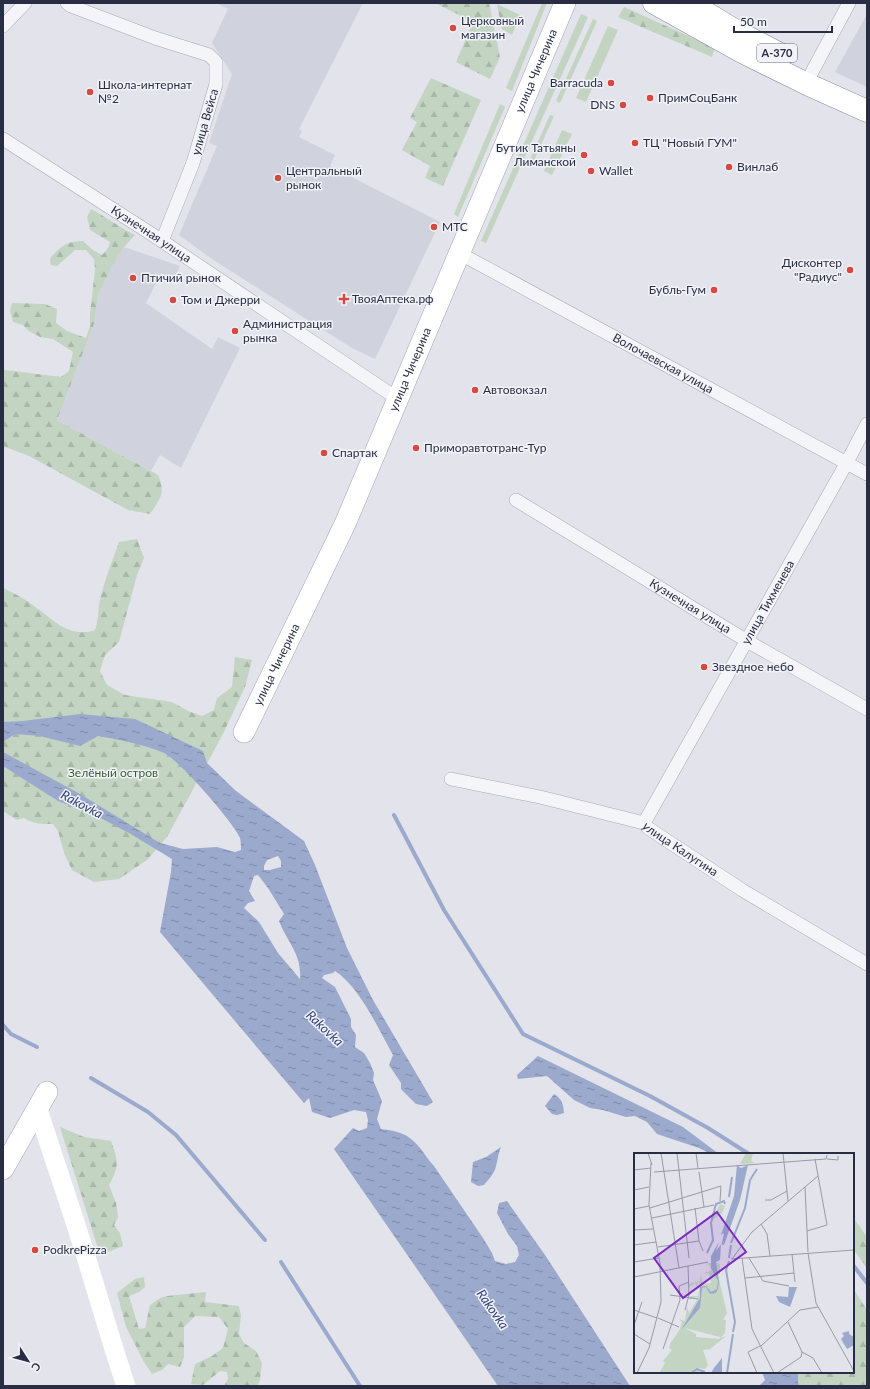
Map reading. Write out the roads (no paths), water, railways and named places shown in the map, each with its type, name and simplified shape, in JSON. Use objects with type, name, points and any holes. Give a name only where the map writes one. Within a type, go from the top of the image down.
[{"type":"highway","points":[[654,3],[742,52],[810,78]]},
{"type":"highway","name":"А-370","points":[[690,3],[810,78],[867,111]]},
{"type":"highway","name":"А-370","points":[[810,78],[867,97]]},
{"type":"main road","name":"улица Чичерина","points":[[244,732],[345,524],[565,3]]},
{"type":"main road","points":[[3,1168],[43,1100]]},
{"type":"street","points":[[3,26],[25,3]]},
{"type":"street","name":"улица Вейса","points":[[67,3],[71,6],[155,38],[209,55],[216,62],[216,84],[193,163],[162,241]]},
{"type":"street","points":[[810,78],[849,3]]},
{"type":"street","name":"Кузнечная улица","points":[[3,139],[162,241],[398,399]]},
{"type":"street","name":"Волочаевская улица","points":[[459,253],[846,464],[867,474]]},
{"type":"street","name":"улица Тихменева","points":[[644,823],[867,424]]},
{"type":"street","name":"Кузнечная улица","points":[[516,500],[747,641],[867,709]]},
{"type":"street","name":"улица Калугина","points":[[451,779],[540,798],[644,823],[648,828],[742,890],[867,964]]},
{"type":"street","points":[[43,1100],[67,1194],[110,1339],[126,1386]]},
{"type":"water","name":"Rakovka","points":[[80,714],[135,719],[203,751],[207,763],[236,791],[304,841],[315,865],[347,948],[373,1000],[433,1102],[427,1106],[416,1104],[401,1089],[401,1083],[389,1065],[393,1055],[368,1009],[352,987],[335,971],[324,975],[322,978],[335,987],[351,1019],[351,1027],[356,1035],[355,1047],[364,1053],[374,1073],[373,1080],[382,1101],[377,1119],[381,1129],[403,1134],[416,1143],[434,1166],[483,1238],[495,1261],[506,1264],[515,1262],[519,1255],[517,1246],[508,1234],[497,1213],[499,1203],[507,1201],[545,1255],[630,1386],[498,1386],[334,1149],[353,1128],[359,1131],[367,1128],[368,1120],[366,1112],[354,1110],[330,1118],[312,1112],[309,1098],[304,1103],[160,932],[172,859],[129,833],[93,814],[58,801],[3,766],[3,752],[80,794],[160,843],[183,849],[217,847],[235,852],[241,850],[241,843],[235,830],[217,806],[182,767],[164,753],[140,745],[98,736],[80,746],[40,736],[15,734],[3,742],[3,722]],"holes":[[[278,856],[281,861],[281,867],[264,870],[267,860]],[[258,875],[284,914],[279,921],[299,962],[300,979],[278,953],[259,922],[244,908],[248,903],[255,901],[249,891],[254,876]]]},
{"type":"water","points":[[538,1056],[683,1127],[718,1153],[709,1153],[699,1148],[657,1134],[647,1122],[635,1116],[626,1117],[603,1110],[590,1108],[574,1100],[547,1076],[518,1079],[517,1075]]},
{"type":"water","points":[[554,1094],[562,1102],[564,1113],[557,1115],[552,1114],[545,1106]]},
{"type":"water","points":[[501,1147],[495,1169],[484,1185],[478,1186],[471,1182],[473,1162],[486,1157]]},
{"type":"water","points":[[762,1373],[798,1373],[798,1386],[759,1386],[765,1380]]},
{"type":"waterway","points":[[394,815],[444,910],[523,1034],[650,1096],[708,1128],[747,1153]]},
{"type":"waterway","points":[[3,1025],[11,1034],[37,1047]]},
{"type":"waterway","points":[[91,1078],[148,1112],[176,1135],[265,1240]]},
{"type":"waterway","points":[[281,1262],[360,1386]]},
{"type":"waterway","points":[[854,1266],[867,1283]]},
{"type":"place","name":"Церковный магазин","points":[[453,28]]},
{"type":"place","name":"Barracuda","points":[[611,83]]},
{"type":"place","name":"Школа-интернат №2","points":[[90,92]]},
{"type":"place","name":"ПримСоцБанк","points":[[650,98]]},
{"type":"place","name":"DNS","points":[[623,105]]},
{"type":"place","name":"ТЦ \"Новый ГУМ\"","points":[[635,143]]},
{"type":"place","name":"Бутик Татьяны Лиманской","points":[[584,155]]},
{"type":"place","name":"Винлаб","points":[[729,167]]},
{"type":"place","name":"Wallet","points":[[591,171]]},
{"type":"place","name":"Центральный рынок","points":[[278,178]]},
{"type":"place","name":"МТС","points":[[434,227]]},
{"type":"place","name":"Дисконтер \"Радиус\"","points":[[850,270]]},
{"type":"place","name":"Птичий рынок","points":[[133,278]]},
{"type":"place","name":"Бубль-Гум","points":[[714,290]]},
{"type":"place","name":"ТвояАптека.рф","points":[[344,299]]},
{"type":"place","name":"Том и Джерри","points":[[173,300]]},
{"type":"place","name":"Администрация рынка","points":[[235,331]]},
{"type":"place","name":"Автовокзал","points":[[475,390]]},
{"type":"place","name":"Приморавтотранс-Тур","points":[[416,448]]},
{"type":"place","name":"Спартак","points":[[324,453]]},
{"type":"place","name":"Звездное небо","points":[[704,667]]},
{"type":"place","name":"PodkrePizza","points":[[35,1250]]},
{"type":"park label","name":"Зелёный остров","points":[[113,773]]}]
